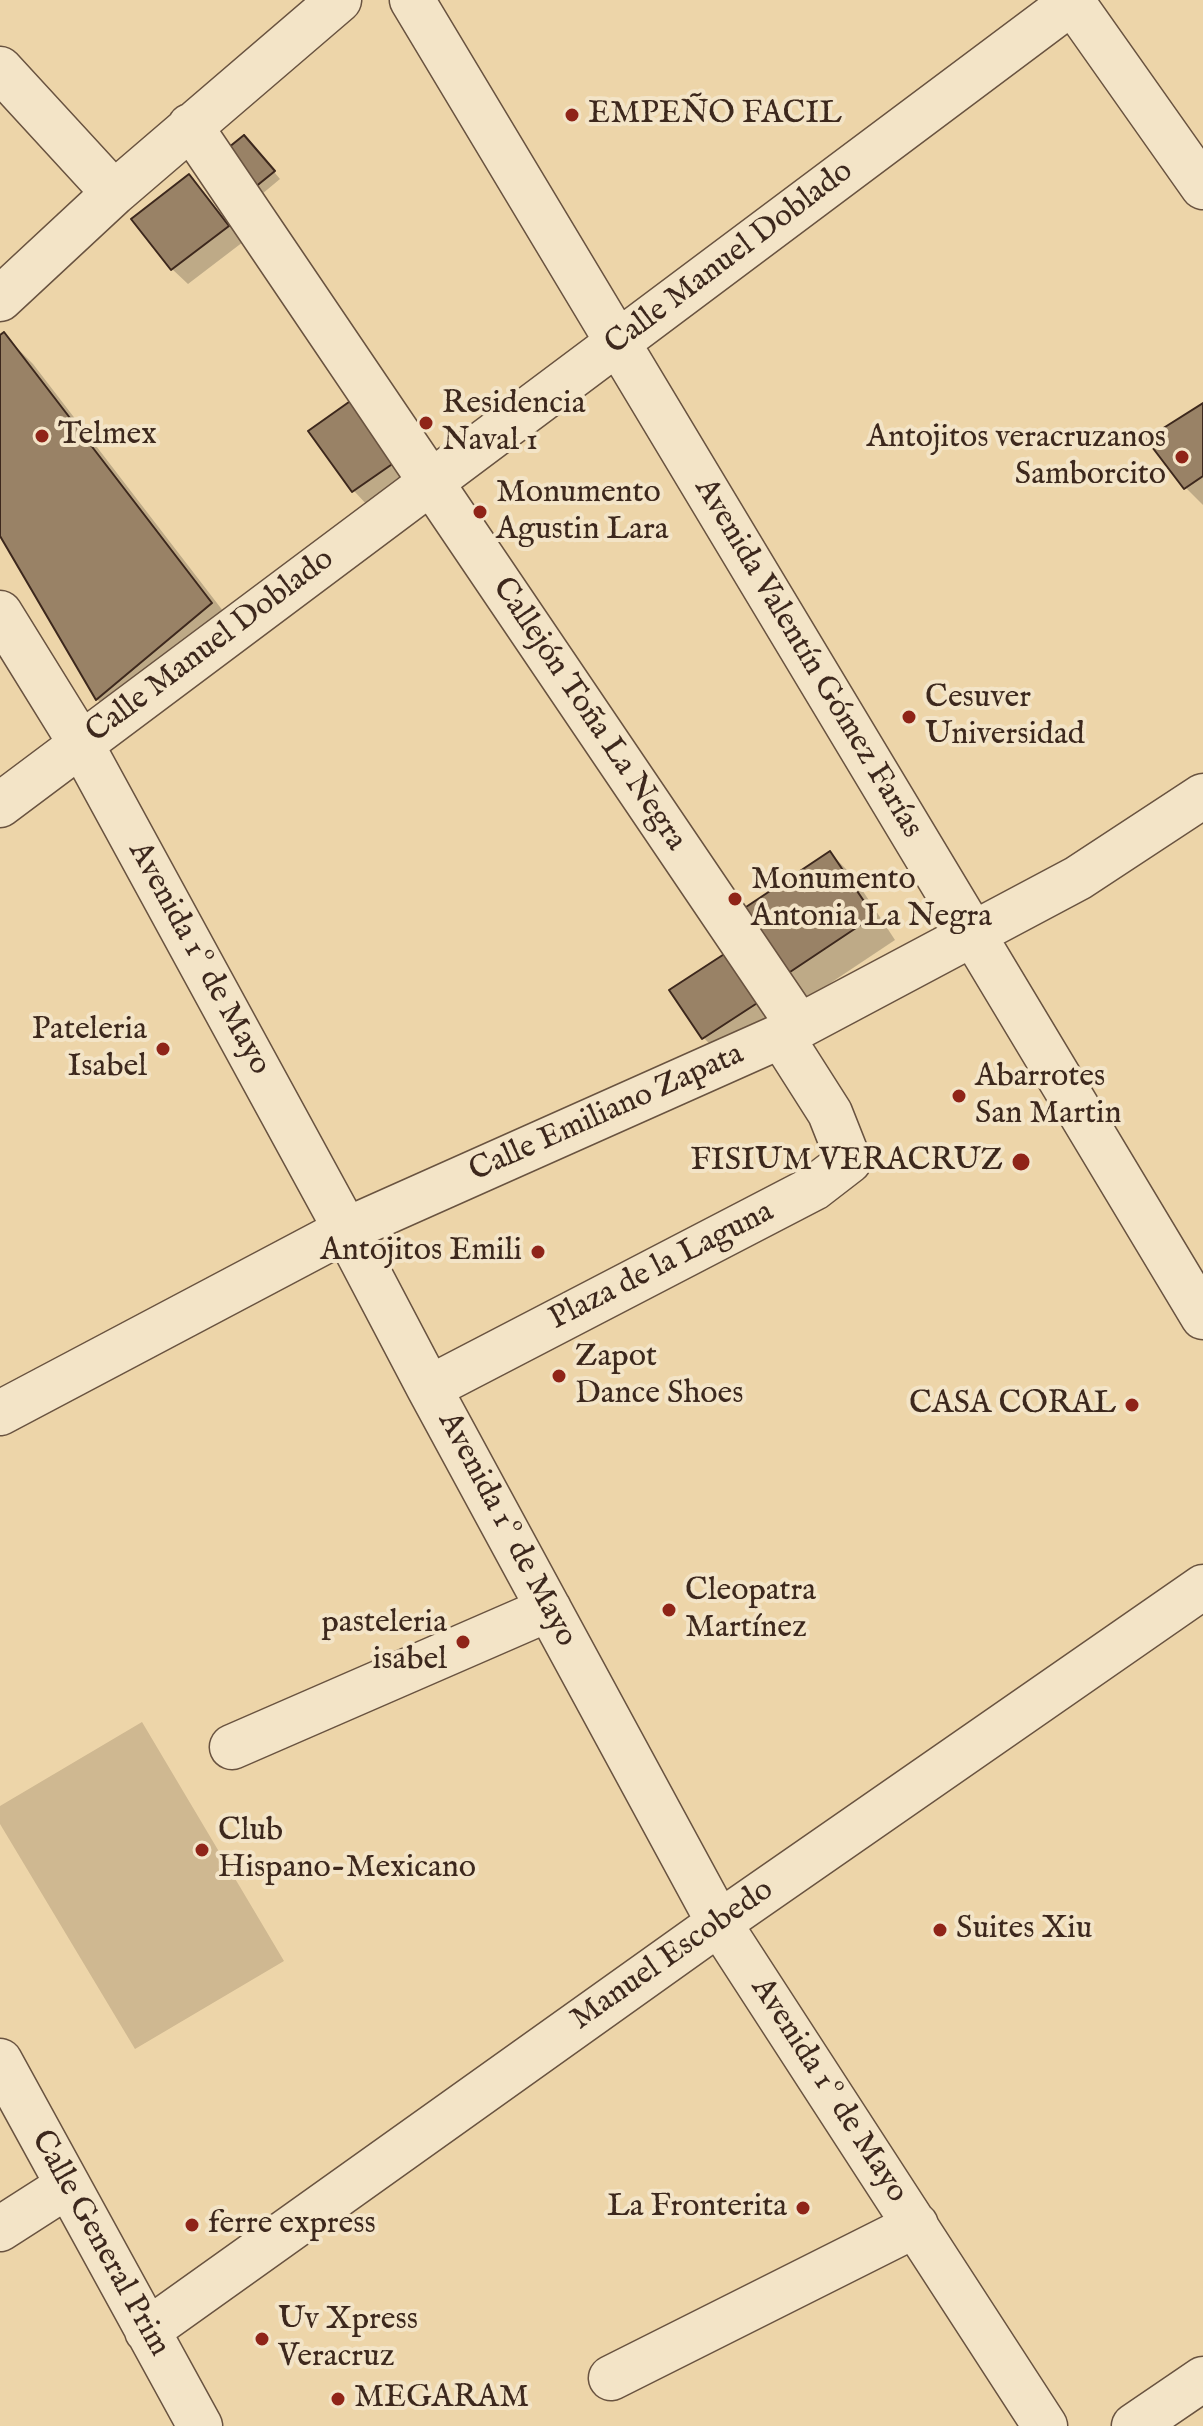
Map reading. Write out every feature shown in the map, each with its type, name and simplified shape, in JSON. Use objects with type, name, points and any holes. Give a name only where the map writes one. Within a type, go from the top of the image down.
[{"type":"street","points":[[0,299],[114,193],[339,0]]},
{"type":"street","name":"Avenida Valentín Gómez Farías","points":[[412,0],[1203,1317]]},
{"type":"street","points":[[1073,1],[1203,187]]},
{"type":"street","name":"Calle Manuel Doblado","points":[[0,805],[1073,1]]},
{"type":"street","points":[[1,71],[114,193]]},
{"type":"street","name":"Callejón Toña La Negra","points":[[190,126],[431,484],[790,1031]]},
{"type":"street","name":"Avenida 1º de Mayo","points":[[0,613],[81,744],[719,1923],[1045,2426]]},
{"type":"street","name":"Calle Emiliano Zapata","points":[[0,1413],[346,1230],[790,1031],[1078,878],[1203,796]]},
{"type":"street","name":"Plaza de la Laguna","points":[[429,1388],[814,1188],[849,1161],[830,1113],[790,1031]]},
{"type":"street","name":"Manuel Escobedo","points":[[147,2331],[719,1923],[1203,1587]]},
{"type":"street","points":[[232,1747],[549,1609]]},
{"type":"street","name":"Calle General Prim","points":[[0,2061],[200,2426]]},
{"type":"street","points":[[0,2229],[67,2186]]},
{"type":"street","points":[[611,2378],[916,2225]]},
{"type":"street","points":[[1161,2419],[1203,2379]]},
{"type":"shaded area","points":[[142,1722],[284,1961],[135,2049],[0,1824],[0,1806]]},
{"type":"building","points":[[244,135],[275,171],[254,188],[223,152]]},
{"type":"building","points":[[189,174],[229,226],[171,270],[131,219]]},
{"type":"building","name":"Telmex","points":[[4,332],[212,603],[96,700],[0,536],[0,335]]},
{"type":"building","points":[[356,397],[401,458],[352,492],[308,431]]},
{"type":"building","name":"Antojitos veracruzanos Samborcito","points":[[1203,403],[1203,476],[1184,489],[1146,439]]},
{"type":"building","points":[[830,851],[874,916],[778,980],[734,915]]},
{"type":"building","points":[[732,949],[765,998],[702,1039],[669,990]]},
{"type":"place","name":"EMPEÑO FACIL","points":[[572,115]]},
{"type":"place","name":"Residencia Naval 1","points":[[426,423]]},
{"type":"place","name":"Telmex","points":[[42,436]]},
{"type":"place","name":"Antojitos veracruzanos Samborcito","points":[[1182,457]]},
{"type":"place","name":"Monumento Agustin Lara","points":[[480,512]]},
{"type":"place","name":"Cesuver Universidad","points":[[909,717]]},
{"type":"place","name":"Monumento Antonia La Negra","points":[[735,899]]},
{"type":"place","name":"Pateleria Isabel","points":[[163,1049]]},
{"type":"place","name":"Abarrotes San Martin","points":[[959,1096]]},
{"type":"place","name":"FISIUM VERACRUZ","points":[[1021,1162]]},
{"type":"place","name":"Antojitos Emili","points":[[538,1252]]},
{"type":"place","name":"Zapot Dance Shoes","points":[[559,1376]]},
{"type":"place","name":"CASA CORAL","points":[[1132,1405]]},
{"type":"place","name":"Cleopatra Martínez","points":[[669,1610]]},
{"type":"place","name":"pasteleria isabel","points":[[463,1642]]},
{"type":"place","name":"Club Hispano-Mexicano","points":[[202,1850]]},
{"type":"place","name":"Suites Xiu","points":[[940,1930]]},
{"type":"place","name":"La Fronterita","points":[[803,2208]]},
{"type":"place","name":"ferre express","points":[[192,2225]]},
{"type":"place","name":"Uv Xpress Veracruz","points":[[262,2339]]},
{"type":"place","name":"MEGARAM","points":[[338,2399]]}]
